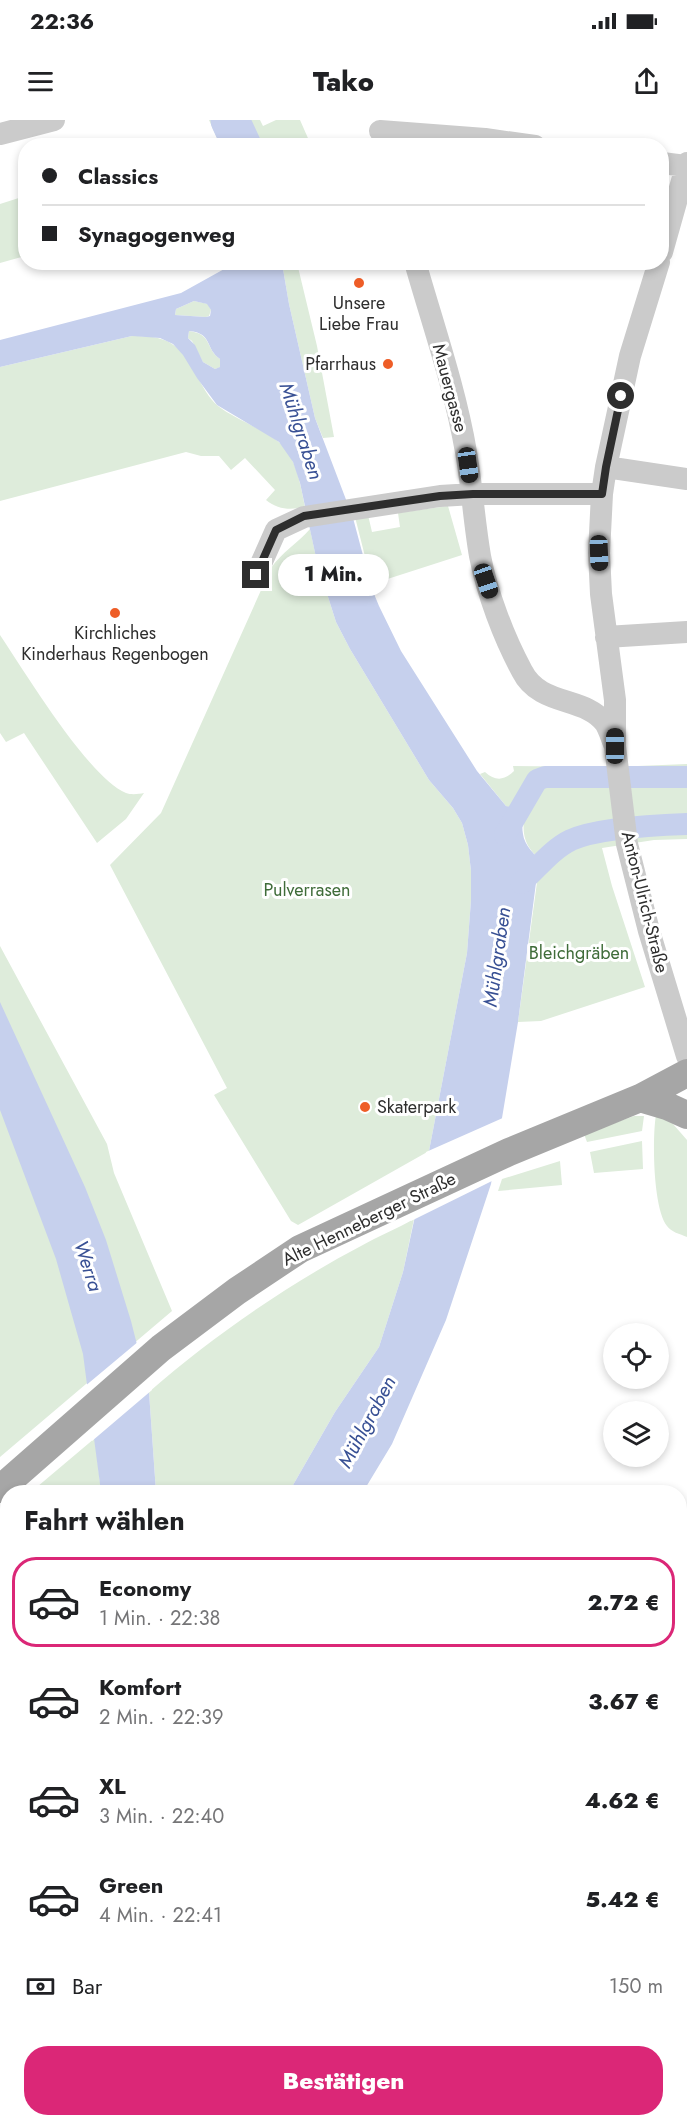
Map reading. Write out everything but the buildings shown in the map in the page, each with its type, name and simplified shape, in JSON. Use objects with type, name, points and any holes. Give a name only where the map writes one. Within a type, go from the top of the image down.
[{"type":"main road","name":"Alte Henneberger Straße","points":[[4,1485],[161,1348],[237,1291],[300,1249],[509,1152],[640,1098],[687,1073]]},
{"type":"main road","points":[[640,1098],[687,1115]]},
{"type":"street","points":[[0,134],[54,120]]},
{"type":"street","points":[[381,132],[470,138]]},
{"type":"street","points":[[669,164],[687,165],[669,228]]},
{"type":"street","name":"Mauergasse","points":[[417,270],[457,407],[486,581],[506,634],[522,673],[533,688],[591,712],[604,722],[616,756]]},
{"type":"street","name":"Anton-Ulrich-Straße","points":[[656,270],[630,356],[606,467],[599,553],[601,594],[615,700],[616,756],[627,844],[649,930],[687,1056]]},
{"type":"street","points":[[606,467],[687,479]]},
{"type":"street","points":[[256,575],[276,530],[304,516],[440,496],[602,494]]},
{"type":"street","points":[[606,636],[687,632]]},
{"type":"green space","points":[[209,120],[223,120],[232,138],[217,138]]},
{"type":"green space","points":[[238,120],[260,120],[263,126],[276,120],[300,120],[308,138],[247,138]]},
{"type":"green space","points":[[18,198],[18,258],[0,263],[0,204]]},
{"type":"green space","points":[[283,270],[299,270],[317,346],[334,437],[323,438],[315,418]]},
{"type":"green space","points":[[194,301],[208,304],[211,310],[209,316],[175,315],[176,309]]},
{"type":"green space","points":[[189,331],[202,335],[220,359],[221,367],[215,369],[203,362],[192,341],[188,338]]},
{"type":"green space","points":[[132,336],[158,338],[172,344],[186,357],[206,392],[218,406],[281,444],[294,464],[305,507],[285,508],[275,506],[266,500],[275,490],[245,458],[231,470],[219,456],[201,456],[186,452],[0,501],[0,367]]},
{"type":"green space","points":[[448,506],[462,555],[372,584],[355,517],[368,515],[372,532],[400,527],[398,513]]},
{"type":"green space","name":"Pulverrasen","points":[[310,529],[317,562],[336,622],[429,780],[453,808],[462,823],[468,845],[471,900],[467,953],[429,1151],[298,1225],[291,1221],[214,1095],[227,1088],[110,865],[161,813],[271,568]]},
{"type":"green space","points":[[0,635],[58,722],[94,767],[126,793],[144,793],[126,819],[97,843],[24,733],[6,742],[0,733]]},
{"type":"green space","name":"Bleichgräben","points":[[687,764],[687,839],[654,840],[602,848],[645,987],[541,1021],[518,1022],[538,875],[543,863],[526,842],[524,816],[506,806],[480,774],[485,772],[492,777],[503,778],[514,771],[513,766],[613,767]]},
{"type":"green space","points":[[0,946],[107,1144],[114,1173],[172,1311],[0,1457]]},
{"type":"green space","points":[[656,1115],[673,1124],[687,1140],[687,1237],[669,1228],[662,1217],[656,1189],[654,1156]]},
{"type":"green space","points":[[634,1116],[644,1116],[642,1131],[587,1142],[584,1134]]},
{"type":"green space","points":[[642,1141],[643,1169],[594,1173],[590,1152]]},
{"type":"green space","points":[[560,1161],[562,1185],[498,1191],[502,1179]]},
{"type":"green space","points":[[414,1219],[403,1272],[379,1347],[335,1412],[293,1485],[156,1485],[149,1392],[198,1351],[251,1313],[367,1242]]},
{"type":"green space","points":[[95,1438],[100,1485],[39,1485]]},
{"type":"water","points":[[222,270],[283,270],[315,418],[353,518],[372,589],[379,606],[401,651],[477,771],[506,806],[519,809],[522,815],[525,842],[543,863],[537,875],[518,1022],[491,1184],[446,1320],[392,1444],[367,1485],[293,1485],[335,1412],[379,1347],[403,1272],[467,953],[471,871],[468,845],[462,823],[453,808],[429,780],[336,622],[317,562],[300,483],[293,462],[279,442],[217,405],[183,355],[173,344],[160,338],[132,336],[0,367],[0,340],[181,293]],"holes":[[[194,301],[207,304],[211,310],[210,316],[175,315],[176,309]],[[189,331],[197,332],[205,338],[212,351],[220,359],[220,367],[215,369],[203,362],[195,345],[188,338]]]},
{"type":"water","name":"Werra","points":[[0,1002],[85,1187],[106,1240],[131,1321],[149,1392],[156,1485],[100,1485],[83,1354],[56,1259],[0,1110]]},
{"type":"pier","points":[[505,1117],[494,1180],[411,1221],[426,1152]]},
{"type":"pier","points":[[139,1341],[152,1390],[92,1441],[84,1387]]},
{"type":"waterway","name":"Mühlgraben","points":[[230,120],[238,138]]},
{"type":"waterway","points":[[505,835],[537,780],[545,777],[687,777]]},
{"type":"waterway","points":[[521,883],[557,849],[571,840],[628,828],[687,824]]},
{"type":"place","name":"Unsere Liebe Frau","points":[[359,283]]},
{"type":"place","name":"Pfarrhaus","points":[[388,364]]},
{"type":"place","name":"Kirchliches Kinderhaus Regenbogen","points":[[115,613]]},
{"type":"place","name":"Skaterpark","points":[[365,1107]]},
{"type":"route","points":[[256,575],[276,530],[304,516],[440,496],[602,494],[621,396]]}]
